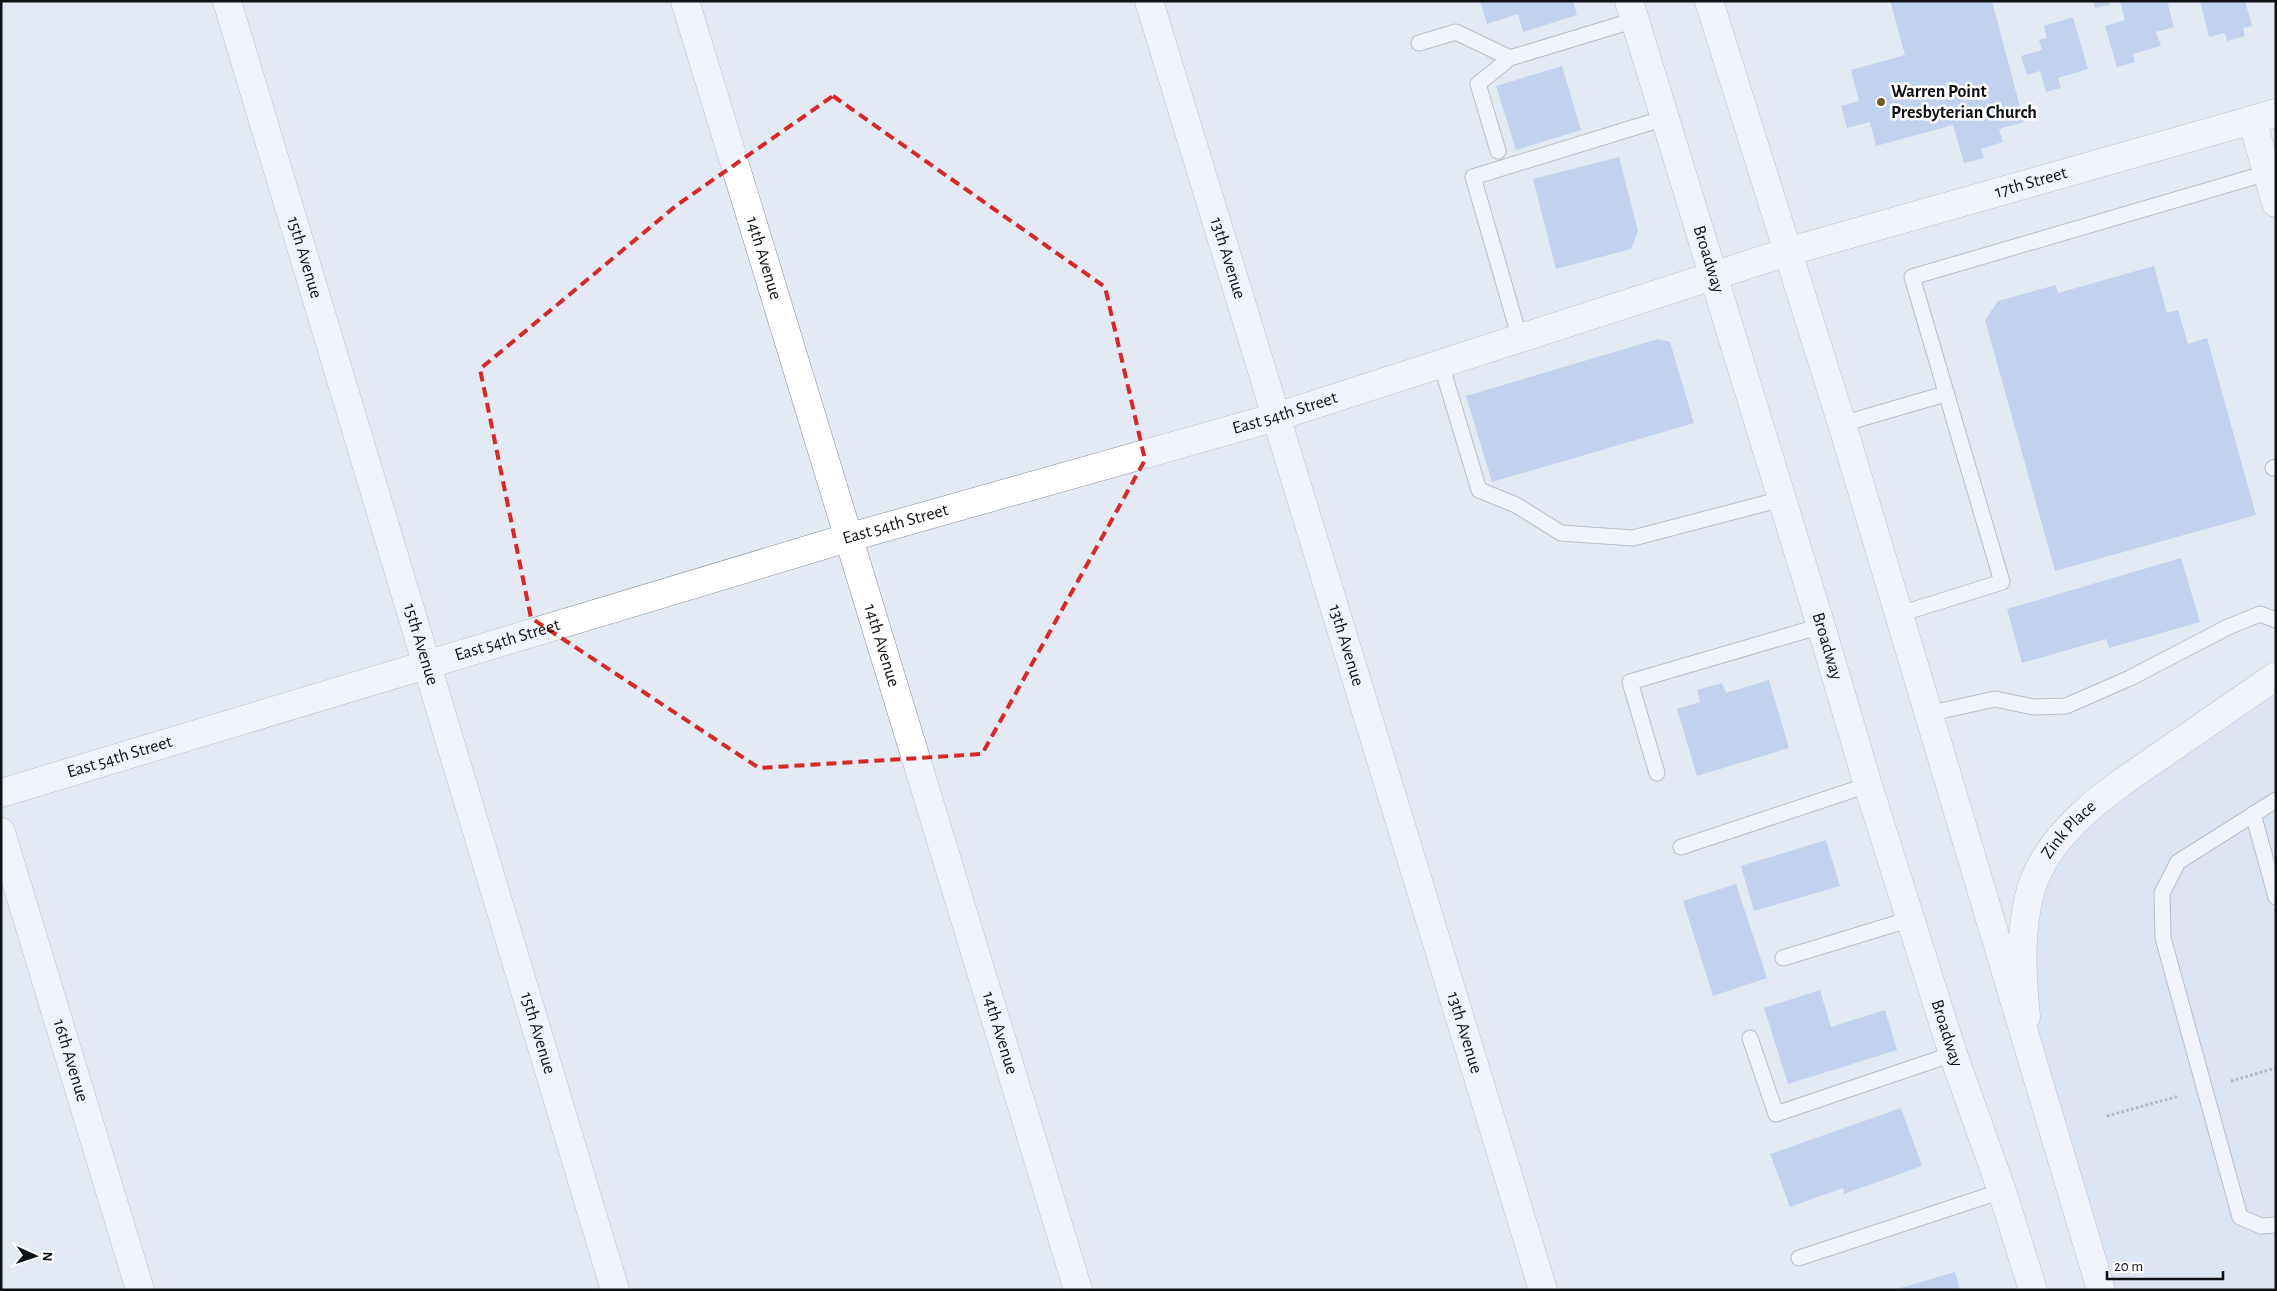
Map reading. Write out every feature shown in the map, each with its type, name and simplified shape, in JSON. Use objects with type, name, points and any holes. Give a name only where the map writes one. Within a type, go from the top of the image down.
[{"type":"street","name":"15th Avenue","points":[[227,1],[615,1290]]},
{"type":"street","name":"14th Avenue","points":[[685,1],[847,538],[1078,1290]]},
{"type":"street","name":"13th Avenue","points":[[1149,1],[1543,1290]]},
{"type":"street","points":[[1709,1],[1842,424],[1897,615],[2101,1290]]},
{"type":"street","name":"Broadway","points":[[1632,11],[1868,785],[1954,1054],[2002,1192],[2033,1290]]},
{"type":"street","points":[[2264,116],[2267,173],[2276,204]]},
{"type":"street","name":"17th Street","points":[[1787,252],[2264,116]]},
{"type":"street","name":"East 54th Street","points":[[1,793],[847,538],[1276,418],[1787,252]]},
{"type":"street","name":"Zink Place","points":[[2036,1076],[2026,1024],[2023,988],[2023,934],[2031,889],[2050,851],[2079,818],[2109,792],[2276,676]]},
{"type":"street","name":"16th Avenue","points":[[1,832],[140,1290]]},
{"type":"lane","points":[[1498,151],[1478,84],[1510,58],[1632,11]]},
{"type":"lane","points":[[1419,43],[1456,32],[1510,58]]},
{"type":"lane","points":[[1520,339],[1473,177],[1665,118]]},
{"type":"lane","points":[[1897,615],[2002,582],[1912,277],[2267,173]]},
{"type":"lane","points":[[1441,364],[1479,490],[1516,505],[1561,533],[1633,538],[1782,499]]},
{"type":"lane","points":[[1842,424],[1945,394]]},
{"type":"lane","points":[[1927,714],[1995,700],[2033,707],[2066,706],[2130,678],[2228,628],[2260,614],[2276,620]]},
{"type":"lane","points":[[1657,773],[1630,682],[1821,626]]},
{"type":"lane","points":[[1681,847],[1868,785]]},
{"type":"lane","points":[[2276,800],[2178,862],[2162,893],[2164,938],[2240,1217],[2261,1226],[2276,1225]]},
{"type":"lane","points":[[2253,814],[2276,897]]},
{"type":"lane","points":[[1783,958],[1911,919]]},
{"type":"lane","points":[[1750,1038],[1776,1114],[1954,1054]]},
{"type":"lane","points":[[1799,1258],[2002,1192]]},
{"type":"highlighted area","points":[[833,96],[1105,287],[1145,460],[982,754],[759,768],[531,618],[480,369],[677,205]]},
{"type":"shaded area","points":[[2276,676],[2276,1290],[2101,1290],[2022,979],[2050,851]]},
{"type":"building","points":[[1480,1],[1573,1],[1577,15],[1523,32],[1518,14],[1487,24]]},
{"type":"building","points":[[1890,1],[1992,1],[2024,122],[1999,129],[2003,142],[1981,149],[1984,158],[1964,163],[1953,125],[1876,146],[1870,122],[1847,128],[1841,106],[1859,101],[1851,70],[1905,55]]},
{"type":"building","points":[[2094,1],[2110,1],[2110,5],[2095,8]]},
{"type":"building","points":[[2120,1],[2167,1],[2174,27],[2156,32],[2161,46],[2133,54],[2135,62],[2117,67],[2105,26],[2125,20]]},
{"type":"building","points":[[2200,1],[2245,1],[2252,26],[2243,28],[2245,36],[2227,41],[2225,33],[2209,37]]},
{"type":"building","points":[[2073,17],[2088,69],[2058,78],[2061,88],[2046,92],[2040,71],[2027,75],[2021,56],[2042,50],[2039,40],[2047,38],[2044,26]]},
{"type":"building","points":[[1562,66],[1581,130],[1516,150],[1496,86]]},
{"type":"building","points":[[1619,157],[1638,231],[1631,249],[1556,269],[1533,179]]},
{"type":"building","points":[[2154,266],[2167,313],[2178,310],[2188,344],[2207,338],[2256,515],[2055,571],[1985,320],[1998,301],[2056,285],[2058,293]]},
{"type":"building","points":[[1658,339],[1670,342],[1694,423],[1492,482],[1466,396]]},
{"type":"building","points":[[2181,558],[2200,622],[2109,648],[2106,639],[2022,663],[2007,609]]},
{"type":"building","points":[[1769,680],[1789,748],[1697,776],[1677,709],[1700,702],[1697,690],[1722,683],[1726,693]]},
{"type":"building","points":[[1826,840],[1840,886],[1754,911],[1741,866]]},
{"type":"building","points":[[1736,884],[1767,978],[1713,996],[1683,901]]},
{"type":"building","points":[[1820,990],[1831,1027],[1885,1010],[1897,1050],[1788,1084],[1764,1008]]},
{"type":"building","points":[[1901,1108],[1922,1166],[1844,1194],[1843,1188],[1790,1207],[1770,1154]]},
{"type":"building","points":[[1955,1272],[1960,1290],[1897,1290],[1897,1289]]},
{"type":"place","name":"Warren Point Presbyterian Church","points":[[1881,102]]}]
